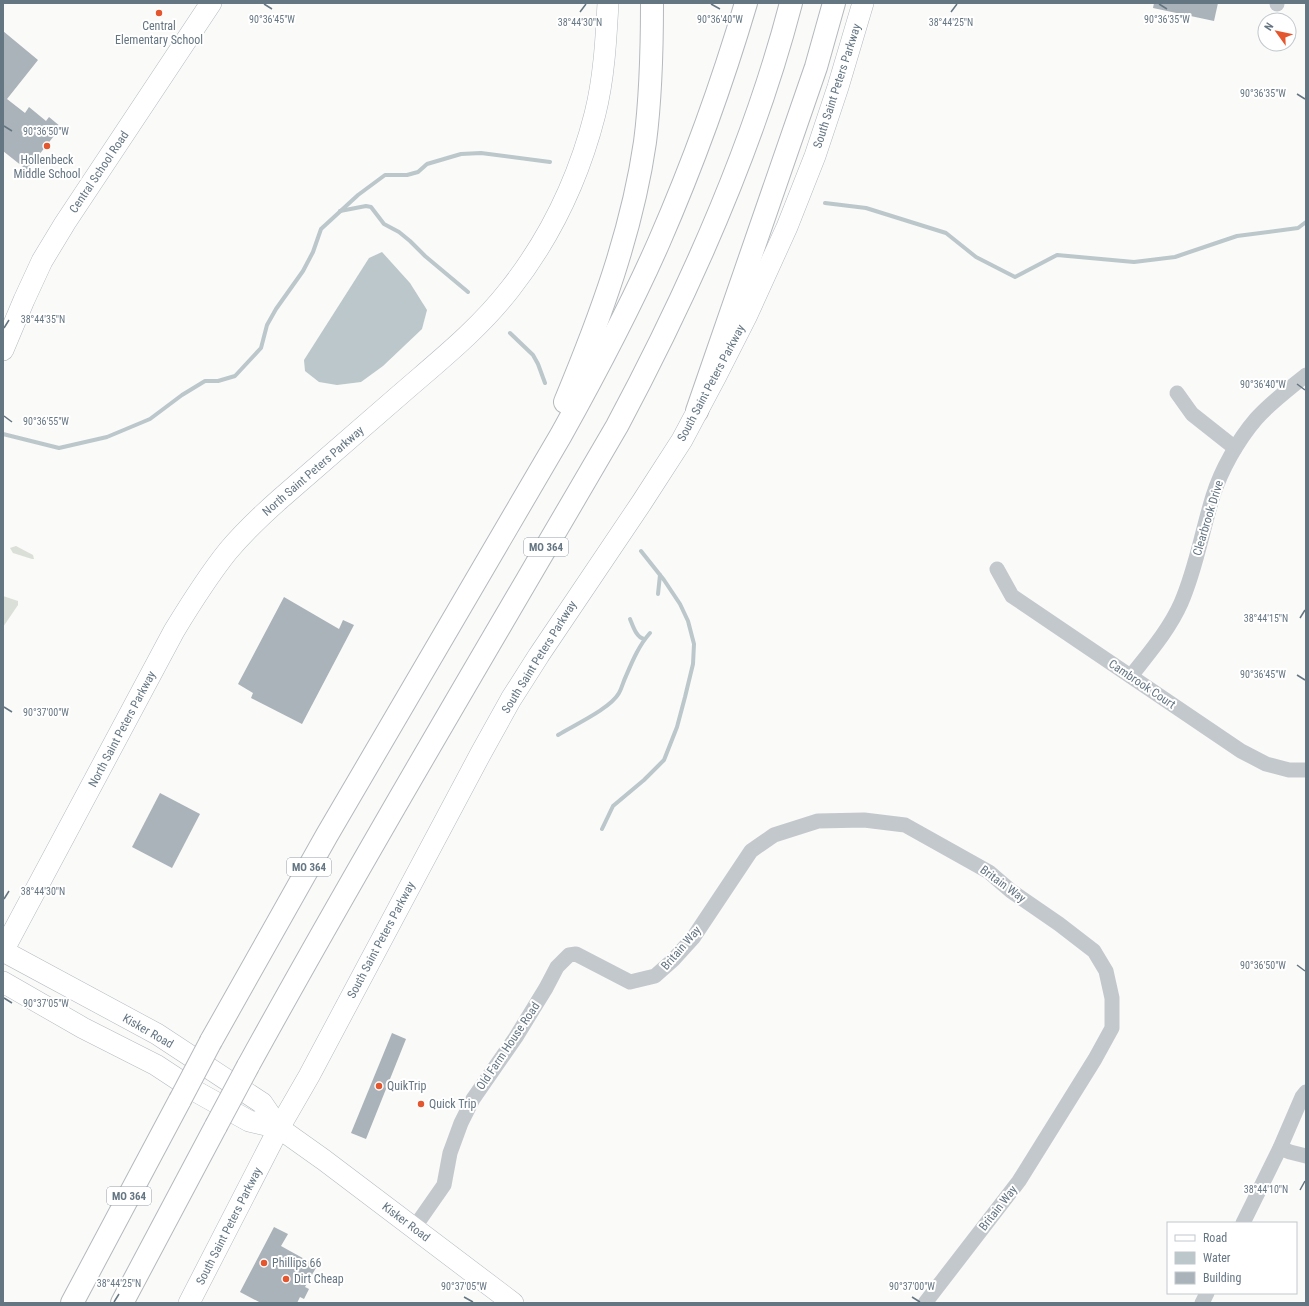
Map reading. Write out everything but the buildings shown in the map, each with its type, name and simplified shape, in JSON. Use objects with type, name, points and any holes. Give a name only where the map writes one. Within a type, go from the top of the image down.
[{"type":"highway","points":[[529,490],[606,298],[628,222],[636,190],[650,92],[652,3]]},
{"type":"highway","name":"MO 364","points":[[73,1299],[211,1041],[331,828],[529,490],[596,372],[630,306],[659,242],[702,135],[746,3]]},
{"type":"highway","name":"MO 364","points":[[122,1303],[304,964],[374,841],[606,445],[647,369],[679,304],[739,162],[766,88],[791,3]]},
{"type":"highway","points":[[697,411],[816,67],[834,3]]},
{"type":"main road","name":"Central School Road","points":[[3,350],[42,261],[65,223],[211,3]]},
{"type":"main road","name":"North Saint Peters Parkway","points":[[3,951],[174,631],[197,593],[228,551],[280,498],[464,340],[494,308],[529,263],[564,201],[595,114],[606,43],[608,3]]},
{"type":"main road","name":"South Saint Peters Parkway","points":[[189,1303],[279,1128],[309,1076],[481,753],[511,700],[543,649],[682,440],[747,315],[790,220],[815,156],[834,100],[863,3]]},
{"type":"main road","name":"Kisker Road","points":[[3,951],[156,1034],[262,1103],[279,1128],[513,1303]]},
{"type":"main road","name":"Kisker Road","points":[[3,982],[83,1028],[156,1065],[197,1092],[249,1121],[279,1128]]},
{"type":"street","name":"Clearbrook Drive","points":[[1131,676],[1165,632],[1181,604],[1213,494],[1235,448],[1256,419],[1285,391],[1306,375]]},
{"type":"street","points":[[1177,393],[1192,414],[1235,448]]},
{"type":"street","name":"Cambrook Court","points":[[996,569],[1012,596],[1241,751],[1266,764],[1289,770],[1306,770]]},
{"type":"street","name":"Britain Way","points":[[569,955],[576,954],[630,982],[655,976],[674,960],[692,938],[751,851],[774,835],[818,820],[864,820],[905,825],[989,872],[1011,891],[1059,924],[1094,951],[1106,970],[1111,991],[1112,1028],[1095,1059],[1019,1181],[925,1303]]},
{"type":"street","name":"Old Farm House Road","points":[[414,1228],[444,1185],[450,1153],[461,1123],[473,1099],[516,1037],[546,988],[556,967],[569,955]]},
{"type":"street","points":[[1243,1222],[1305,1097]]},
{"type":"street","points":[[1280,1148],[1306,1156]]},
{"type":"street","points":[[1202,1303],[1206,1294]]},
{"type":"shaded area","points":[[16,546],[33,555],[34,559],[13,553],[10,548]]},
{"type":"shaded area","points":[[3,596],[18,601],[18,605],[3,627]]},
{"type":"water","points":[[382,252],[410,283],[427,310],[422,329],[383,366],[361,382],[337,385],[319,382],[305,371],[304,360],[369,258]]},
{"type":"waterway","points":[[3,434],[59,448],[107,437],[150,419],[182,395],[205,381],[218,381],[235,376],[261,348],[267,325],[276,309],[303,271],[313,252],[321,229],[358,195],[385,175],[407,175],[418,172],[427,164],[461,154],[481,153],[550,162]]},
{"type":"waterway","points":[[825,203],[866,208],[946,233],[976,257],[1015,277],[1057,255],[1134,262],[1175,257],[1237,236],[1298,228],[1306,222]]},
{"type":"waterway","points":[[340,211],[366,206],[371,207],[384,224],[399,232],[468,292]]},
{"type":"waterway","points":[[510,333],[533,355],[545,383]]},
{"type":"waterway","points":[[602,829],[613,806],[644,780],[664,760],[677,727],[693,664],[694,644],[688,621],[680,604],[664,580],[641,551]]},
{"type":"waterway","points":[[658,594],[660,575]]},
{"type":"waterway","points":[[630,619],[637,634],[644,639]]},
{"type":"waterway","points":[[558,735],[600,711],[614,699],[620,691],[636,654],[650,633]]},
{"type":"place","name":"Central Elementary School","points":[[159,13]]},
{"type":"place","name":"Hollenbeck Middle School","points":[[47,146]]},
{"type":"place","name":"QuikTrip","points":[[379,1086]]},
{"type":"place","name":"Quick Trip","points":[[421,1104]]},
{"type":"place","name":"Phillips 66","points":[[264,1263]]},
{"type":"place","name":"Dirt Cheap","points":[[286,1279]]}]
